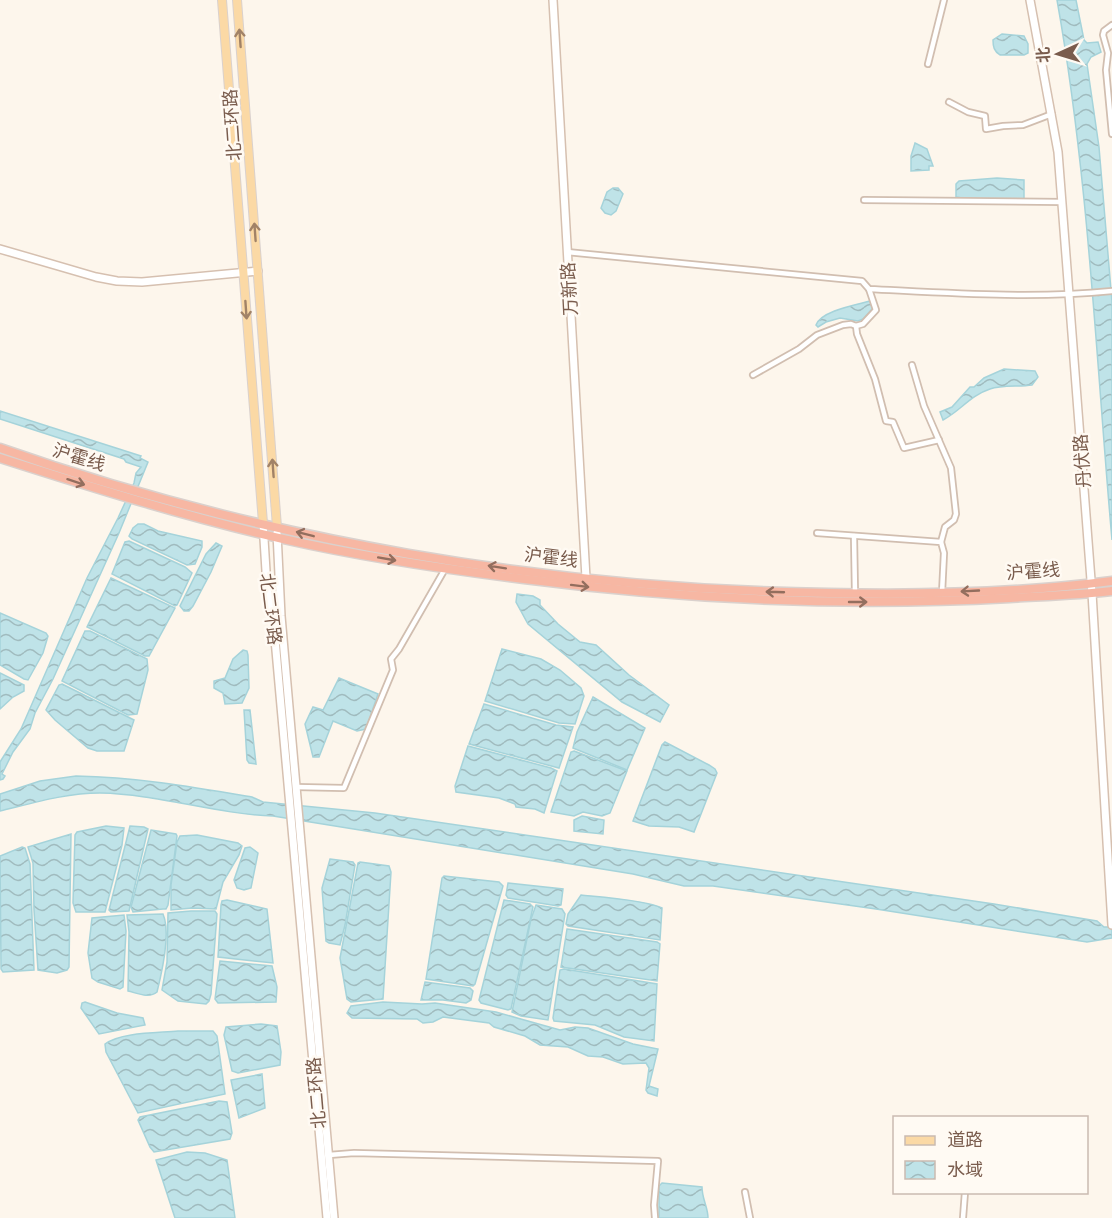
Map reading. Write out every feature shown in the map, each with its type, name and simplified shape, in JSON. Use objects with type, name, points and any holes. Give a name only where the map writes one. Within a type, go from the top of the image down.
[{"type":"highway","name":"沪霍线","points":[[0,448],[137,492],[331,540],[506,568],[586,578],[697,589],[941,597],[1112,581]]},
{"type":"highway","name":"沪霍线","points":[[0,458],[142,503],[263,534],[445,569],[618,591],[791,602],[1112,591]]},
{"type":"main road","name":"北二环路","points":[[222,0],[267,587],[273,617],[294,790]]},
{"type":"main road","name":"北二环路","points":[[237,0],[278,537],[280,616],[327,1218]]},
{"type":"main road","name":"万新路","points":[[553,0],[586,578]]},
{"type":"main road","name":"丹伏路","points":[[1030,0],[1058,152],[1073,295],[1112,925]]},
{"type":"main road","points":[[0,249],[117,281],[142,282],[258,271]]},
{"type":"main road","name":"北二环路","points":[[296,832],[334,1218]]},
{"type":"street","points":[[928,64],[944,0]]},
{"type":"street","points":[[1112,25],[1104,31],[1103,35],[1108,53],[1106,69],[1112,134]]},
{"type":"street","points":[[949,102],[968,112],[985,116],[986,129],[1023,125],[1052,114]]},
{"type":"street","points":[[864,200],[1062,202]]},
{"type":"street","points":[[567,252],[862,281],[869,289],[876,310],[863,324],[843,325],[816,335],[799,349],[753,375]]},
{"type":"street","points":[[869,289],[984,295],[1073,295],[1112,291]]},
{"type":"street","points":[[856,326],[875,379],[886,422],[894,422],[904,448],[939,440]]},
{"type":"street","points":[[912,365],[924,406],[951,468],[956,514],[954,520],[945,527],[941,542],[944,553],[941,597]]},
{"type":"street","points":[[817,533],[941,542]]},
{"type":"street","points":[[854,536],[855,593]]},
{"type":"street","points":[[294,790],[344,788],[390,680],[393,670],[391,659],[445,569]]},
{"type":"street","points":[[328,1155],[354,1153],[658,1161],[655,1218]]},
{"type":"street","points":[[745,1192],[750,1218]]},
{"type":"street","points":[[963,1218],[965,1194]]},
{"type":"water","points":[[1057,0],[1076,0],[1084,40],[1087,43],[1098,42],[1101,52],[1091,57],[1087,64],[1099,147],[1112,302],[1112,540],[1091,270],[1077,135]]},
{"type":"water","points":[[1002,34],[1024,36],[1028,44],[1028,53],[1000,55],[994,49],[993,40]]},
{"type":"water","points":[[915,143],[927,149],[933,166],[929,166],[929,170],[911,171],[911,156]]},
{"type":"water","points":[[997,178],[1024,180],[1024,199],[974,200],[956,197],[956,184],[959,181]]},
{"type":"water","points":[[618,188],[623,194],[616,211],[611,215],[605,213],[601,208],[607,192]]},
{"type":"water","points":[[870,301],[873,308],[863,319],[858,321],[840,318],[818,327],[816,325],[819,320],[831,312]]},
{"type":"water","points":[[1004,369],[1035,371],[1038,377],[1032,385],[1000,387],[983,392],[943,420],[940,412],[952,407],[970,387],[974,387],[984,378]]},
{"type":"water","points":[[0,411],[141,456],[140,458],[148,462],[119,533],[53,679],[35,713],[30,729],[13,752],[2,774],[5,776],[0,780],[0,762],[21,729],[87,578],[118,518],[134,483],[136,473],[141,467],[126,462],[124,459],[0,419]]},
{"type":"water","points":[[138,524],[202,541],[195,564],[187,565],[132,539],[129,536]]},
{"type":"water","points":[[129,541],[185,567],[192,573],[177,605],[112,574],[125,542]]},
{"type":"water","points":[[216,543],[222,546],[211,572],[193,606],[189,611],[184,611],[180,606],[206,554]]},
{"type":"water","points":[[111,578],[175,608],[149,656],[87,627]]},
{"type":"water","points":[[517,594],[533,596],[540,600],[540,605],[558,624],[580,642],[596,645],[629,675],[669,705],[660,722],[622,702],[528,624],[516,602]]},
{"type":"water","points":[[0,613],[46,633],[48,636],[43,653],[28,680],[0,665]]},
{"type":"water","points":[[85,631],[90,631],[147,659],[148,670],[137,714],[128,715],[62,681]]},
{"type":"water","points":[[502,649],[541,659],[560,670],[581,688],[584,696],[575,724],[559,723],[485,701]]},
{"type":"water","points":[[243,650],[247,651],[248,655],[249,688],[242,703],[225,704],[223,693],[214,688],[214,681],[225,678],[233,659]]},
{"type":"water","points":[[0,673],[24,685],[24,691],[0,709]]},
{"type":"water","points":[[339,678],[378,694],[366,729],[357,731],[333,721],[319,757],[313,757],[305,724],[313,707],[323,710]]},
{"type":"water","points":[[62,684],[134,720],[124,751],[97,751],[88,748],[55,720],[46,710],[59,685]]},
{"type":"water","points":[[593,697],[645,728],[627,770],[573,748],[577,732]]},
{"type":"water","points":[[484,704],[556,725],[573,727],[559,768],[469,744]]},
{"type":"water","points":[[244,710],[250,710],[256,764],[249,763],[247,760]]},
{"type":"water","points":[[665,742],[709,765],[717,773],[694,832],[679,827],[649,826],[633,821]]},
{"type":"water","points":[[468,746],[557,771],[544,813],[535,809],[516,807],[515,804],[499,798],[456,792],[455,786]]},
{"type":"water","points":[[574,751],[627,771],[610,813],[602,816],[583,812],[574,816],[551,812],[571,752]]},
{"type":"water","points":[[76,776],[164,783],[252,797],[263,802],[375,813],[994,904],[1097,921],[1104,927],[1112,927],[1112,938],[1087,942],[713,886],[684,886],[633,874],[122,794],[75,795],[0,811],[0,794],[40,781]]},
{"type":"water","points":[[582,816],[604,820],[603,834],[574,831],[574,820]]},
{"type":"water","points":[[106,826],[124,828],[105,912],[76,912],[73,903],[75,835],[77,832]]},
{"type":"water","points":[[130,826],[148,829],[129,911],[111,912],[109,910]]},
{"type":"water","points":[[151,830],[177,836],[168,905],[166,909],[133,912],[131,907]]},
{"type":"water","points":[[71,834],[69,967],[57,973],[38,970],[33,863],[28,847]]},
{"type":"water","points":[[197,835],[238,843],[242,846],[223,882],[216,909],[171,910],[171,885],[177,842],[180,836]]},
{"type":"water","points":[[22,847],[25,848],[30,864],[34,970],[3,972],[1,969],[0,856]]},
{"type":"water","points":[[250,847],[258,853],[251,888],[244,890],[237,888],[234,880],[245,848]]},
{"type":"water","points":[[330,859],[353,862],[355,865],[340,945],[326,941],[322,888]]},
{"type":"water","points":[[360,862],[389,866],[391,872],[383,999],[351,1002],[347,999],[340,958]]},
{"type":"water","points":[[444,876],[499,882],[503,886],[473,986],[426,979]]},
{"type":"water","points":[[508,883],[563,889],[561,905],[508,898],[506,895]]},
{"type":"water","points":[[581,895],[635,901],[662,908],[660,940],[568,926],[566,924],[568,914]]},
{"type":"water","points":[[227,900],[267,909],[273,963],[218,957],[221,905],[222,901]]},
{"type":"water","points":[[504,900],[530,904],[533,907],[511,1009],[508,1010],[481,1003],[479,1000]]},
{"type":"water","points":[[536,905],[562,909],[565,914],[548,1020],[521,1016],[512,1012],[531,919]]},
{"type":"water","points":[[215,911],[217,914],[211,994],[206,1004],[178,1001],[162,990],[167,962],[168,913]]},
{"type":"water","points":[[163,914],[166,941],[157,992],[147,995],[128,991],[127,915]]},
{"type":"water","points":[[124,915],[126,931],[123,987],[120,989],[92,978],[88,953],[92,918]]},
{"type":"water","points":[[567,929],[657,942],[660,944],[657,981],[561,967]]},
{"type":"water","points":[[220,961],[272,966],[277,987],[276,1002],[218,1003],[215,999]]},
{"type":"water","points":[[560,970],[657,984],[654,1041],[624,1037],[595,1025],[554,1021]]},
{"type":"water","points":[[425,982],[470,988],[473,991],[471,1000],[466,1003],[421,1000]]},
{"type":"water","points":[[383,1002],[435,1003],[496,1012],[560,1030],[575,1027],[588,1028],[633,1044],[658,1049],[649,1086],[658,1089],[657,1096],[646,1090],[649,1068],[646,1063],[623,1064],[603,1057],[588,1056],[568,1047],[540,1045],[525,1036],[494,1027],[489,1023],[443,1017],[433,1022],[423,1023],[417,1019],[352,1018],[347,1013],[351,1006]]},
{"type":"water","points":[[82,1003],[117,1013],[143,1018],[145,1025],[99,1034],[81,1008]]},
{"type":"water","points":[[261,1024],[277,1026],[281,1052],[280,1065],[238,1073],[232,1071],[224,1035],[226,1027]]},
{"type":"water","points":[[213,1031],[217,1036],[225,1094],[138,1113],[106,1052],[105,1044],[130,1035]]},
{"type":"water","points":[[262,1074],[265,1108],[239,1118],[231,1080]]},
{"type":"water","points":[[219,1101],[227,1102],[232,1133],[230,1139],[154,1152],[138,1120],[140,1117]]},
{"type":"water","points":[[187,1152],[205,1153],[227,1160],[235,1218],[175,1218],[156,1160]]},
{"type":"water","points":[[662,1183],[702,1187],[708,1218],[659,1218],[659,1186]]}]
